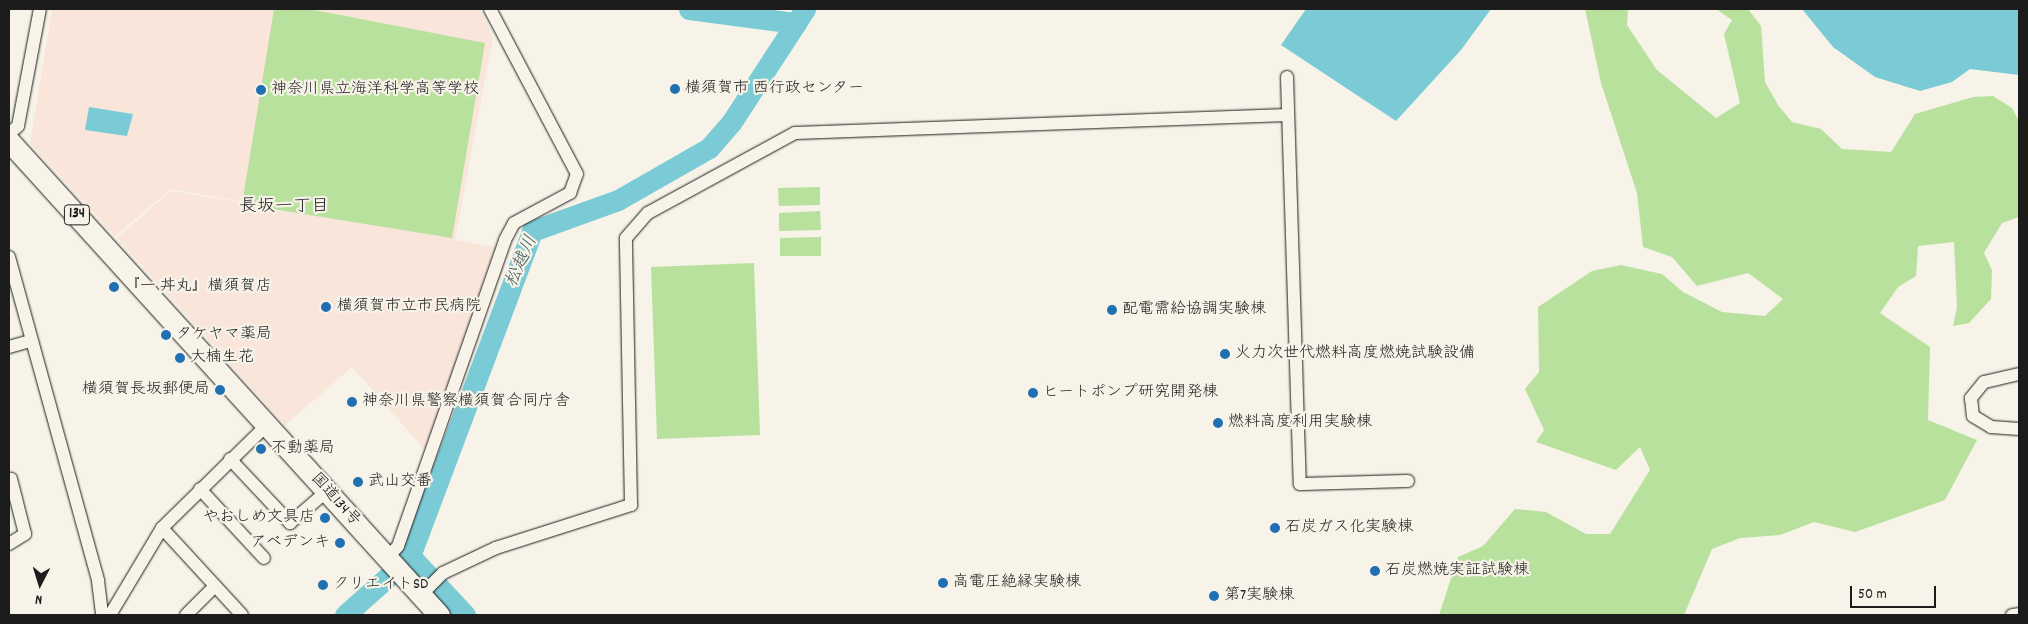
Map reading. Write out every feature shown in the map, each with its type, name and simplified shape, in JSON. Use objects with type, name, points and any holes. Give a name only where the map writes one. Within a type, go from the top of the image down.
[{"type":"highway","name":"国道134号","points":[[9,141],[268,424],[439,615]]},
{"type":"street","points":[[9,134],[18,126],[40,9]]},
{"type":"street","points":[[394,565],[398,546],[505,240],[514,223],[570,193],[578,174],[490,9]]},
{"type":"street","points":[[1287,77],[1300,484],[1408,481]]},
{"type":"street","points":[[421,595],[444,572],[496,548],[631,505],[626,238],[648,213],[795,133],[1288,115]]},
{"type":"street","points":[[9,258],[30,341],[53,409],[98,581],[102,615]]},
{"type":"street","points":[[9,347],[30,341]]},
{"type":"street","points":[[2019,374],[1984,382],[1971,398],[1972,416],[1991,427],[2019,429]]},
{"type":"street","points":[[110,615],[162,528],[230,459],[268,424]]},
{"type":"street","points":[[230,459],[290,523],[326,491]]},
{"type":"street","points":[[9,544],[25,534],[10,476]]},
{"type":"street","points":[[200,489],[264,558]]},
{"type":"street","points":[[162,528],[242,615]]},
{"type":"street","points":[[186,615],[215,586]]},
{"type":"street","points":[[2012,615],[2019,614]]},
{"type":"shaded area","name":"神奈川県立海洋科学高等学校","points":[[52,9],[480,9],[493,37],[455,240],[495,247],[425,450],[352,367],[285,425],[117,238],[171,191],[322,216],[171,189],[115,236],[30,143]]},
{"type":"green space","points":[[274,9],[309,9],[485,43],[452,238],[242,204]]},
{"type":"green space","points":[[1585,9],[1628,9],[1627,25],[1657,70],[1716,118],[1740,103],[1724,34],[1732,20],[1716,9],[1748,9],[1761,26],[1765,82],[1778,105],[1792,122],[1821,129],[1842,149],[1891,152],[1915,114],[1973,97],[1993,96],[2012,108],[2019,121],[2019,217],[2002,223],[1984,253],[1992,270],[1991,299],[1969,323],[1953,326],[1957,307],[1954,242],[1918,246],[1916,276],[1898,287],[1880,313],[1930,347],[1928,420],[1977,440],[1945,500],[1855,532],[1814,522],[1780,535],[1740,538],[1712,549],[1684,615],[1439,615],[1458,557],[1483,546],[1515,509],[1546,512],[1586,534],[1610,534],[1650,470],[1640,447],[1616,470],[1536,442],[1544,430],[1525,389],[1539,372],[1538,307],[1592,271],[1621,265],[1662,274],[1683,292],[1722,312],[1765,316],[1783,299],[1748,273],[1697,286],[1672,257],[1643,247],[1637,193],[1601,83]]},
{"type":"green space","points":[[820,187],[820,205],[779,206],[778,188]]},
{"type":"green space","points":[[820,211],[821,230],[779,231],[779,213]]},
{"type":"green space","points":[[821,237],[821,256],[780,256],[780,238]]},
{"type":"green space","points":[[754,263],[760,435],[657,439],[651,267]]},
{"type":"water","points":[[1306,9],[1491,9],[1461,50],[1396,121],[1281,45]]},
{"type":"water","points":[[1802,9],[2019,9],[2019,75],[1970,69],[1952,82],[1920,91],[1875,77],[1833,47]]},
{"type":"water","points":[[89,107],[133,114],[127,136],[85,130]]},
{"type":"waterway","points":[[689,9],[796,23]]},
{"type":"waterway","name":"松越川","points":[[465,615],[410,556],[532,231],[618,200],[709,148],[731,123],[805,9]]},
{"type":"waterway","points":[[345,615],[410,557]]},
{"type":"place","name":"横須賀市 西行政センター","points":[[675,89]]},
{"type":"place","name":"神奈川県立海洋科学高等学校","points":[[261,90]]},
{"type":"place","name":"『一 丼丸』横須賀店","points":[[114,287]]},
{"type":"place","name":"横須賀市立市民病院","points":[[326,307]]},
{"type":"place","name":"配電需給協調実験棟","points":[[1112,310]]},
{"type":"place","name":"タケヤマ薬局","points":[[166,335]]},
{"type":"place","name":"火力次世代燃料高度燃焼試験設備","points":[[1225,354]]},
{"type":"place","name":"大楠生花","points":[[180,358]]},
{"type":"place","name":"横須賀長坂郵便局","points":[[220,390]]},
{"type":"place","name":"ヒートポンプ研究開発棟","points":[[1033,393]]},
{"type":"place","name":"神奈川県警察横須賀合同庁舎","points":[[352,402]]},
{"type":"place","name":"燃料高度利用実験棟","points":[[1218,423]]},
{"type":"place","name":"不動薬局","points":[[261,449]]},
{"type":"place","name":"武山交番","points":[[358,482]]},
{"type":"place","name":"やおしめ文具店","points":[[325,518]]},
{"type":"place","name":"石炭ガス化実験棟","points":[[1275,528]]},
{"type":"place","name":"アベデンキ","points":[[340,543]]},
{"type":"place","name":"石炭燃焼実証試験棟","points":[[1375,571]]},
{"type":"place","name":"高電圧絶縁実験棟","points":[[943,583]]},
{"type":"place","name":"クリエイトSD","points":[[323,585]]},
{"type":"place","name":"第7実験棟","points":[[1214,596]]},
{"type":"district","name":"長坂一丁目","points":[[284,208]]}]
